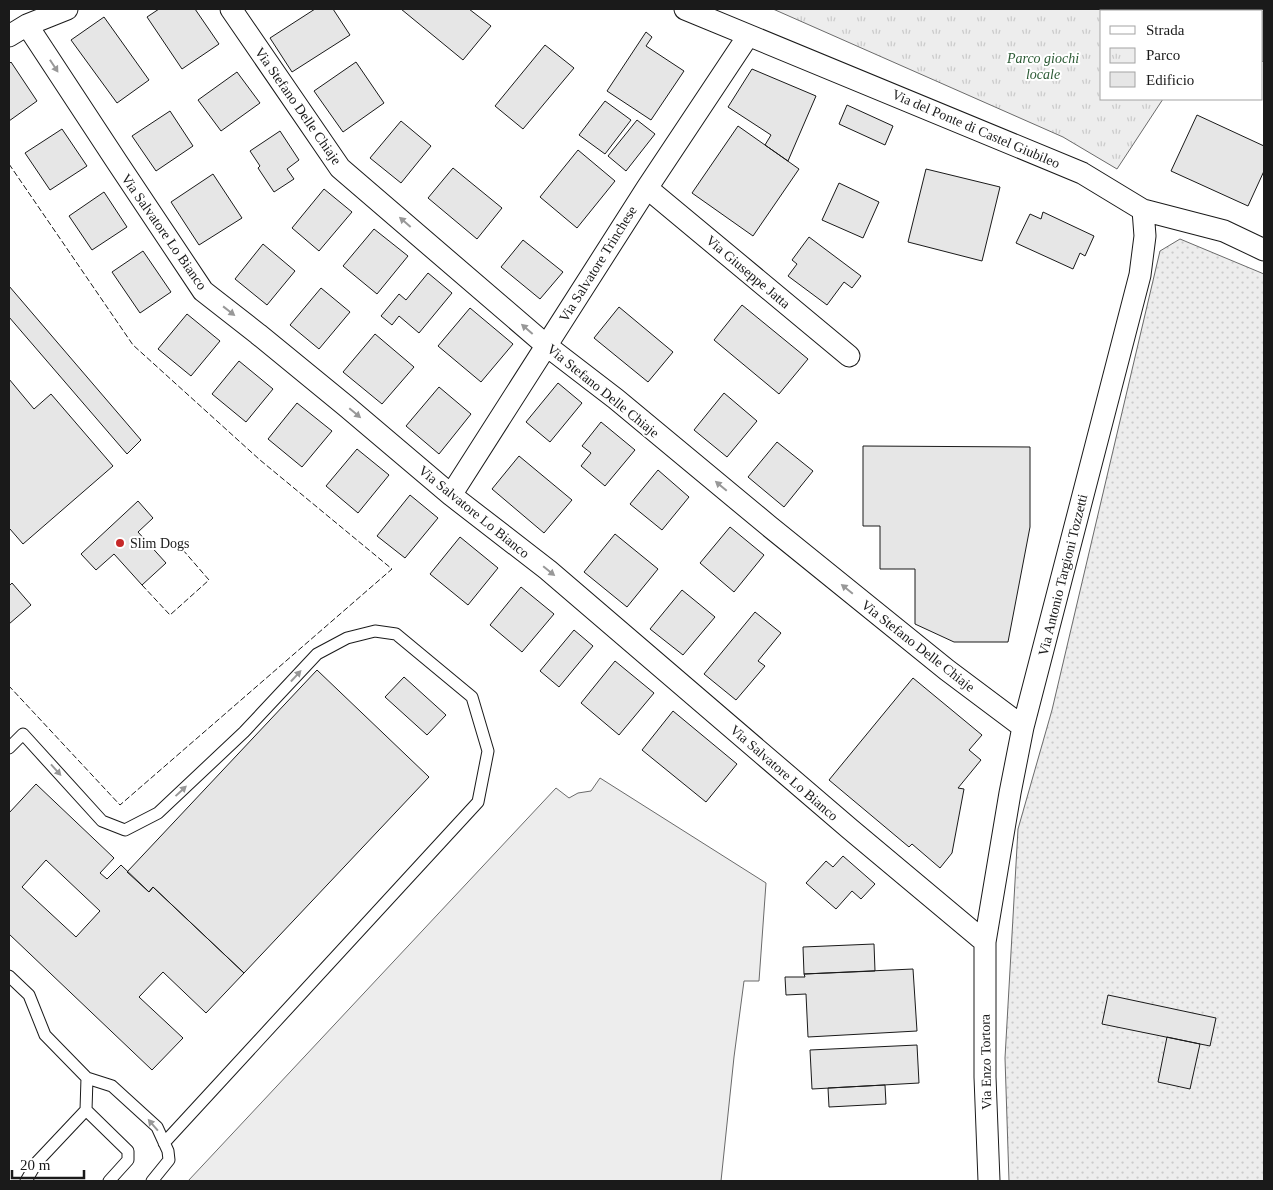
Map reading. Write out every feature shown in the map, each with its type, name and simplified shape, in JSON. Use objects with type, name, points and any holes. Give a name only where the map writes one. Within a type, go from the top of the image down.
[{"type":"street","points":[[9,36],[28,25],[67,9]]},
{"type":"street","name":"Via Stefano Delle Chiaje","points":[[231,9],[340,168],[547,346],[616,399],[776,532],[940,664],[1023,727]]},
{"type":"street","name":"Via del Ponte di Castel Giubileo","points":[[685,9],[1082,173],[1143,210],[1224,231],[1264,250]]},
{"type":"street","name":"Via Salvatore Lo Bianco","points":[[28,25],[203,291],[346,406],[451,495],[548,570],[985,942]]},
{"type":"street","name":"Via Salvatore Trinchese","points":[[451,495],[647,188],[748,36]]},
{"type":"street","name":"Via Giuseppe Jatta","points":[[647,188],[849,356]]},
{"type":"street","name":"Via Antonio Targioni Tozzetti","points":[[985,942],[1023,727],[1140,275],[1144,236],[1143,210]]},
{"type":"street","name":"Via Enzo Tortora","points":[[985,942],[989,1181]]},
{"type":"lane","points":[[9,748],[23,734],[102,821],[125,830],[158,813],[244,732],[317,654],[347,638],[375,631],[396,634],[472,697],[488,751],[478,802],[164,1143]]},
{"type":"lane","points":[[9,976],[29,995],[45,1035],[87,1078],[112,1086],[157,1127],[168,1150],[169,1160],[152,1181]]},
{"type":"lane","points":[[26,1181],[37,1162],[86,1110],[87,1078]]},
{"type":"lane","points":[[86,1110],[128,1151],[128,1160],[109,1181]]},
{"type":"green space","name":"Parco giochi locale","points":[[773,9],[1131,9],[1132,10],[1100,10],[1100,100],[1162,100],[1117,169],[1063,137]]},
{"type":"green space","points":[[1180,239],[1264,274],[1264,1181],[1009,1181],[1005,1058],[1018,829],[1052,710],[1160,251]]},
{"type":"shaded area","points":[[1188,9],[1264,9],[1264,63],[1263,10]]},
{"type":"shaded area","points":[[600,778],[766,883],[759,981],[744,981],[721,1181],[188,1181],[556,788],[569,798],[578,793],[591,791]]},
{"type":"building","points":[[159,9],[195,9],[219,44],[182,69],[147,17]]},
{"type":"building","points":[[315,9],[333,9],[350,35],[292,72],[270,38]]},
{"type":"building","points":[[401,9],[469,9],[491,26],[463,60]]},
{"type":"building","points":[[104,17],[149,80],[117,103],[71,40]]},
{"type":"building","points":[[646,32],[652,37],[646,46],[684,71],[651,120],[607,91]]},
{"type":"building","points":[[545,45],[574,68],[523,129],[495,106]]},
{"type":"building","points":[[11,62],[37,101],[9,121],[9,64]]},
{"type":"building","points":[[356,62],[384,103],[343,132],[314,91]]},
{"type":"building","points":[[752,69],[816,96],[788,161],[765,145],[771,135],[728,107]]},
{"type":"building","points":[[237,72],[260,103],[221,131],[198,100]]},
{"type":"building","points":[[605,101],[631,120],[605,154],[579,135]]},
{"type":"building","points":[[847,105],[893,126],[885,145],[839,124]]},
{"type":"building","points":[[170,111],[193,146],[156,171],[132,136]]},
{"type":"building","points":[[1197,115],[1264,146],[1264,171],[1248,206],[1171,171]]},
{"type":"building","points":[[637,120],[655,134],[626,171],[608,156]]},
{"type":"building","points":[[401,121],[431,146],[401,183],[370,158]]},
{"type":"building","points":[[738,126],[799,169],[753,236],[692,193]]},
{"type":"building","points":[[62,129],[87,166],[50,190],[25,153]]},
{"type":"building","points":[[280,131],[299,160],[287,169],[294,179],[274,192],[258,168],[260,166],[250,151]]},
{"type":"building","points":[[578,150],[615,181],[577,228],[540,197]]},
{"type":"building","points":[[453,168],[502,208],[477,239],[428,198]]},
{"type":"building","points":[[926,169],[1000,187],[982,261],[908,242]]},
{"type":"building","points":[[213,174],[242,218],[199,245],[171,202]]},
{"type":"building","points":[[839,183],[879,202],[863,238],[822,220]]},
{"type":"building","points":[[324,189],[352,212],[319,251],[292,228]]},
{"type":"building","points":[[104,192],[127,227],[92,250],[69,216]]},
{"type":"building","points":[[1043,212],[1094,236],[1085,256],[1080,253],[1073,269],[1016,243],[1030,214],[1041,219]]},
{"type":"building","points":[[374,229],[408,256],[377,294],[343,266]]},
{"type":"building","points":[[809,237],[861,276],[852,288],[844,282],[827,305],[788,276],[797,264],[792,260]]},
{"type":"building","points":[[523,240],[563,272],[540,299],[501,267]]},
{"type":"building","points":[[263,244],[295,271],[267,305],[235,279]]},
{"type":"building","points":[[143,251],[171,292],[140,313],[112,272]]},
{"type":"building","points":[[428,273],[452,293],[419,333],[399,316],[392,325],[381,316],[399,294],[406,300]]},
{"type":"building","points":[[9,286],[141,440],[127,454],[9,317]]},
{"type":"building","points":[[321,288],[350,312],[319,349],[290,325]]},
{"type":"building","points":[[742,305],[808,359],[779,394],[714,340]]},
{"type":"building","points":[[619,307],[673,352],[648,382],[594,338]]},
{"type":"building","points":[[470,308],[513,344],[481,382],[438,346]]},
{"type":"building","points":[[187,314],[220,341],[191,376],[158,349]]},
{"type":"building","points":[[375,334],[414,367],[382,404],[343,372]]},
{"type":"building","points":[[239,361],[273,389],[246,422],[212,394]]},
{"type":"building","points":[[9,379],[34,409],[51,394],[113,466],[23,544],[9,530]]},
{"type":"building","points":[[558,383],[582,403],[550,442],[526,422]]},
{"type":"building","points":[[439,387],[471,414],[439,454],[406,426]]},
{"type":"building","points":[[724,393],[757,421],[727,457],[694,430]]},
{"type":"building","points":[[297,403],[332,431],[302,467],[268,439]]},
{"type":"building","points":[[601,422],[635,450],[605,486],[581,466],[591,453],[582,446]]},
{"type":"building","points":[[777,442],[813,471],[784,507],[748,477]]},
{"type":"building","points":[[863,446],[1030,447],[1030,527],[1008,642],[954,642],[915,624],[915,569],[880,569],[880,526],[863,526]]},
{"type":"building","points":[[357,449],[389,475],[358,513],[326,486]]},
{"type":"building","points":[[519,456],[572,500],[544,533],[492,489]]},
{"type":"building","points":[[658,470],[689,497],[662,530],[630,504]]},
{"type":"building","points":[[410,495],[438,518],[405,558],[377,536]]},
{"type":"building","name":"Slim Dogs","points":[[138,501],[153,518],[138,532],[166,563],[142,585],[114,554],[96,570],[81,554]]},
{"type":"building","points":[[730,527],[764,555],[734,592],[700,563]]},
{"type":"building","points":[[615,534],[658,569],[627,607],[584,572]]},
{"type":"building","points":[[460,537],[498,568],[468,605],[430,574]]},
{"type":"building","points":[[12,583],[31,605],[9,624],[9,586]]},
{"type":"building","points":[[521,587],[554,614],[522,652],[490,625]]},
{"type":"building","points":[[682,590],[715,617],[683,655],[650,629]]},
{"type":"building","points":[[755,612],[781,633],[758,661],[765,666],[736,700],[704,674]]},
{"type":"building","points":[[574,630],[593,646],[559,687],[540,671]]},
{"type":"building","points":[[615,661],[654,693],[619,735],[581,703]]},
{"type":"building","points":[[317,670],[429,777],[244,973],[153,887],[149,892],[127,872]]},
{"type":"building","points":[[404,677],[446,715],[427,735],[385,697]]},
{"type":"building","points":[[913,678],[982,735],[969,750],[981,760],[958,788],[964,789],[952,853],[940,868],[912,844],[909,847],[829,780]]},
{"type":"building","points":[[673,711],[737,764],[706,802],[642,750]]},
{"type":"building","points":[[36,784],[114,858],[100,873],[107,879],[121,865],[149,892],[153,887],[244,973],[206,1013],[163,972],[139,997],[183,1038],[152,1070],[9,934],[9,813]],"holes":[[[46,860],[100,911],[76,937],[22,887]]]},
{"type":"building","points":[[843,856],[875,884],[861,899],[852,891],[836,909],[806,883],[826,861],[833,867]]},
{"type":"building","points":[[874,944],[875,971],[804,974],[803,947]]},
{"type":"building","points":[[913,969],[917,1031],[808,1037],[806,994],[786,995],[785,977],[805,977],[804,974]]},
{"type":"building","points":[[1108,995],[1216,1018],[1210,1046],[1102,1024]]},
{"type":"building","points":[[1167,1037],[1200,1044],[1190,1089],[1158,1082]]},
{"type":"building","points":[[917,1045],[919,1083],[812,1089],[810,1050]]},
{"type":"building","points":[[885,1085],[886,1104],[829,1107],[828,1088]]},
{"type":"fence","points":[[9,164],[133,345],[260,460],[392,569],[120,805],[9,686]]},
{"type":"fence","points":[[142,585],[170,615],[209,580],[183,550]]},
{"type":"place","name":"Slim Dogs","points":[[120,543]]}]
